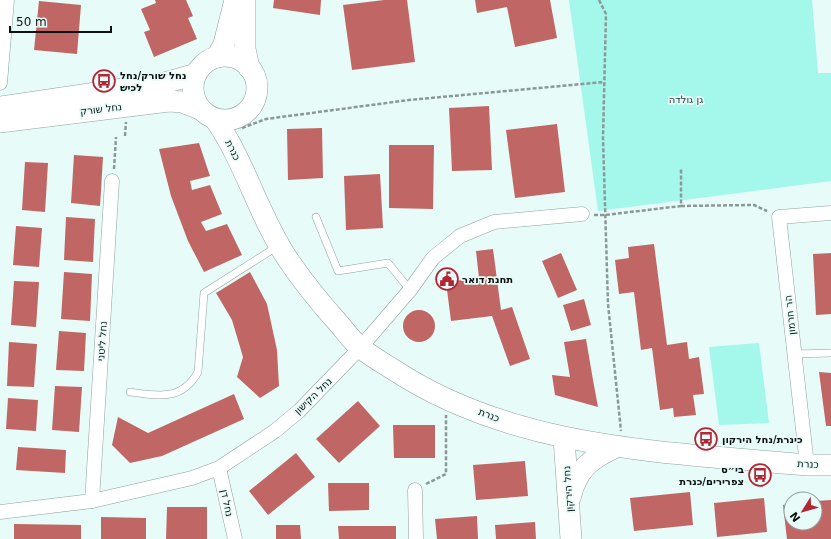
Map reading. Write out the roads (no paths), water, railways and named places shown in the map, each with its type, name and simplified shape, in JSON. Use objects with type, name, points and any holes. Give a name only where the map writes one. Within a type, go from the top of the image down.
[{"type":"street","points":[[0,83],[7,0]]},
{"type":"street","points":[[217,57],[224,44],[235,0]]},
{"type":"street","points":[[208,114],[224,120],[241,122],[251,107],[256,94],[256,80],[250,68],[245,48],[245,0]]},
{"type":"street","points":[[196,74],[205,63],[217,57],[235,58],[250,68]]},
{"type":"street","name":"נחל שורק","points":[[0,107],[164,83],[196,74]]},
{"type":"street","name":"כנרת","points":[[196,74],[193,92],[208,114],[226,134],[249,181],[260,208],[286,257],[322,305],[360,348],[417,385],[446,399],[491,417],[564,438],[620,448],[807,465],[831,465]]},
{"type":"street","name":"נחל שורק","points":[[0,122],[169,101],[182,102],[208,114]]},
{"type":"street","name":"כנרת","points":[[241,122],[249,181]]},
{"type":"street","name":"נחל ליטני","points":[[92,501],[112,181]]},
{"type":"street","name":"הר חרמון","points":[[807,465],[779,217],[831,213]]},
{"type":"street","name":"נחל הקישון","points":[[0,512],[92,501],[192,478],[219,468],[275,431],[299,411],[360,348],[410,290],[433,258],[460,236],[494,222],[582,214]]},
{"type":"street","name":"נחל הירקון","points":[[564,438],[571,539]]},
{"type":"street","points":[[569,504],[574,483],[584,467],[598,455],[620,448]]},
{"type":"street","name":"נחל דן","points":[[219,468],[235,539]]},
{"type":"street","points":[[415,490],[416,539]]},
{"type":"lane","points":[[316,217],[338,271],[388,263],[410,290]]},
{"type":"lane","points":[[130,392],[156,396],[179,393],[193,381],[198,372],[204,293],[280,245]]},
{"type":"lane","points":[[794,354],[831,353]]},
{"type":"place","name":"נחל שורק/נחל לכיש","points":[[104,81]]},
{"type":"place","name":"תחנת דואר","points":[[447,279]]},
{"type":"place","name":"כינרת/נחל הירקון","points":[[706,439]]},
{"type":"place","name":"בי״ס צפרירים/כנרת","points":[[760,475]]},
{"type":"park label","name":"גן גולדה","points":[[686,99]]}]
